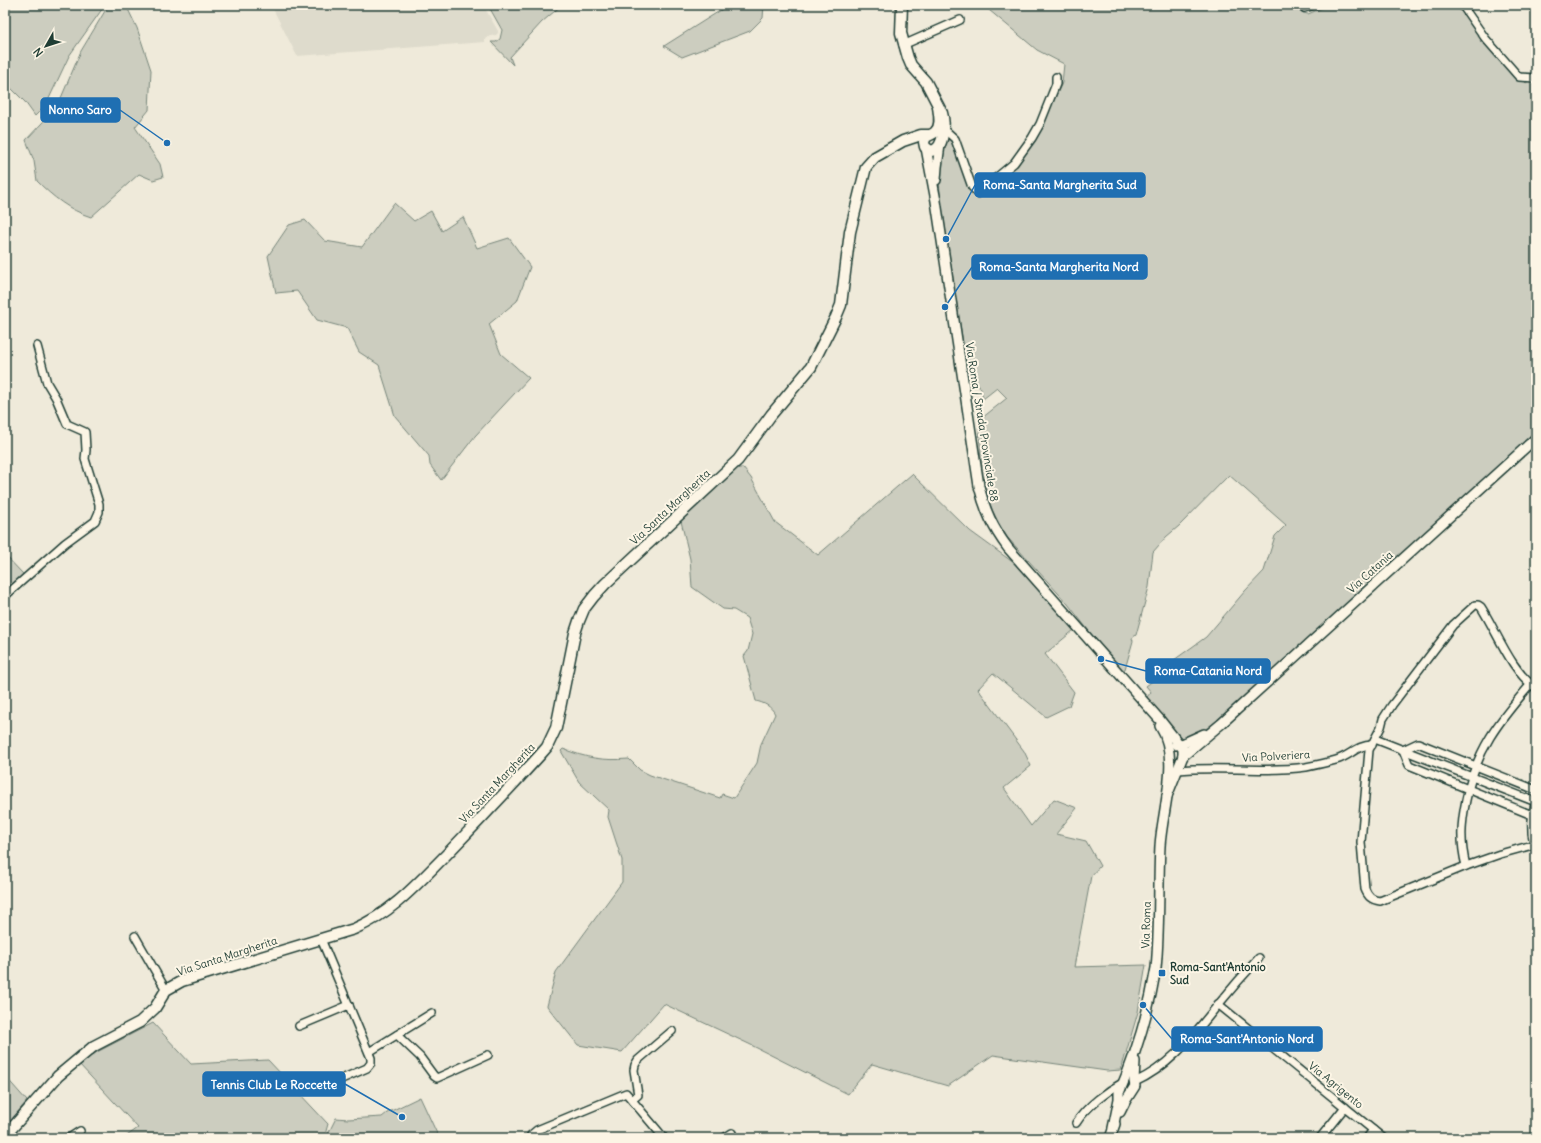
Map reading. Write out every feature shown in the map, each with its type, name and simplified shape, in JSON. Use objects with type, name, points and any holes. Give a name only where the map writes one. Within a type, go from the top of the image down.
[{"type":"main road","points":[[894,146],[909,143],[934,151],[940,144],[944,129],[942,112],[926,82],[912,65],[903,45],[901,33],[902,5]]},
{"type":"main road","points":[[926,148],[924,139],[937,130],[940,121],[938,107]]},
{"type":"main road","points":[[930,135],[938,137],[940,144]]},
{"type":"main road","name":"Via Santa Margherita","points":[[166,990],[182,981],[321,939],[365,924],[396,904],[477,823],[540,755],[547,747],[556,728],[575,633],[584,609],[604,584],[738,460],[771,415],[815,361],[841,305],[848,243],[866,167],[870,161],[894,146],[914,137],[930,135]]},
{"type":"main road","points":[[6,1137],[58,1076],[94,1046],[140,1022],[155,1008],[166,990]]},
{"type":"street","points":[[1303,5],[1304,8],[1315,5]]},
{"type":"street","points":[[1462,5],[1485,38],[1519,77],[1536,78]]},
{"type":"street","points":[[903,45],[960,20]]},
{"type":"street","points":[[944,129],[955,139],[972,187],[977,192],[980,192],[1014,163],[1032,138],[1050,101],[1056,84],[1056,77]]},
{"type":"street","points":[[936,201],[936,167],[940,144]]},
{"type":"street","points":[[926,148],[936,201]]},
{"type":"street","name":"Via Roma / Strada Provinciale 88","points":[[936,201],[983,505],[991,523],[1008,548],[1146,704],[1177,750]]},
{"type":"street","points":[[5,596],[65,544],[95,521],[99,512],[99,504],[85,459],[85,432],[67,424],[56,398],[47,383],[37,346]]},
{"type":"street","name":"Via Catania","points":[[1177,750],[1221,724],[1536,438]]},
{"type":"street","points":[[1466,866],[1463,853],[1461,827],[1470,777],[1487,741],[1498,724],[1533,686],[1514,664],[1481,607],[1474,605],[1453,625],[1392,705],[1383,719],[1381,727],[1369,750],[1361,842],[1365,890],[1367,895],[1380,901],[1466,866],[1535,844],[1531,825],[1535,807]]},
{"type":"street","points":[[1373,742],[1403,750],[1470,777],[1535,807]]},
{"type":"street","name":"Via Polveriera","points":[[1178,770],[1203,768],[1298,768],[1336,760],[1346,756],[1363,745],[1373,742]]},
{"type":"street","points":[[1403,750],[1418,743],[1536,790]]},
{"type":"street","points":[[1167,796],[1178,770],[1177,750]]},
{"type":"street","points":[[1167,796],[1169,766],[1177,750]]},
{"type":"street","points":[[1403,750],[1409,765],[1468,788],[1535,807]]},
{"type":"street","name":"Via Roma","points":[[1110,1138],[1121,1099],[1135,1086],[1130,1081],[1136,1052],[1154,985],[1156,968],[1160,845],[1167,796]]},
{"type":"street","points":[[135,936],[166,990]]},
{"type":"street","points":[[321,939],[371,1058],[370,1066],[337,1081]]},
{"type":"street","points":[[1076,1123],[1081,1116],[1099,1099],[1130,1081],[1163,1066],[1184,1047],[1218,1004],[1259,958]]},
{"type":"street","name":"Via Agrigento","points":[[1218,1004],[1383,1138]]},
{"type":"street","points":[[299,1026],[349,1005]]},
{"type":"street","points":[[368,1052],[432,1012]]},
{"type":"street","points":[[632,1100],[638,1095],[634,1070],[638,1060],[672,1032]]},
{"type":"street","points":[[397,1034],[420,1057],[437,1078],[488,1055]]},
{"type":"street","points":[[531,1138],[531,1135],[537,1130],[626,1093],[664,1138]]},
{"type":"street","points":[[1099,1099],[1121,1099]]},
{"type":"street","points":[[1320,1138],[1345,1107]]},
{"type":"street","points":[[1367,1138],[1373,1130]]},
{"type":"street","points":[[69,1138],[80,1131]]},
{"type":"street","points":[[724,1138],[732,1133]]},
{"type":"shaded area","points":[[5,5],[105,5],[69,56],[46,105],[35,116],[25,102],[5,82]]},
{"type":"shaded area","points":[[111,5],[126,5],[137,28],[151,70],[149,110],[135,127],[160,164],[163,177],[153,180],[139,174],[91,217],[76,211],[62,202],[37,181],[34,161],[26,140],[56,108],[81,51],[105,11]]},
{"type":"shaded area","points":[[271,5],[483,5],[498,33],[485,39],[485,42],[297,56]]},
{"type":"shaded area","points":[[488,5],[562,5],[542,22],[510,57],[513,65],[491,42],[496,42],[500,39],[502,30]]},
{"type":"shaded area","points":[[729,5],[764,5],[763,18],[750,31],[682,57],[664,46]]},
{"type":"shaded area","points":[[983,5],[1300,5],[1303,13],[1308,14],[1330,5],[1404,5],[1407,9],[1414,5],[1459,5],[1482,36],[1480,41],[1482,43],[1487,45],[1526,83],[1530,80],[1536,81],[1536,432],[1225,714],[1198,735],[1182,740],[1147,697],[1151,692],[1146,686],[1167,670],[1174,660],[1206,637],[1264,571],[1275,536],[1286,525],[1229,475],[1179,526],[1166,537],[1153,552],[1149,587],[1136,635],[1132,638],[1133,641],[1125,669],[1123,670],[1092,635],[1068,604],[1007,537],[999,524],[988,498],[984,484],[986,482],[984,477],[982,477],[979,429],[982,418],[1007,398],[997,388],[983,399],[981,389],[969,373],[966,363],[940,194],[939,177],[945,133],[953,142],[969,187],[978,200],[1016,163],[1036,138],[1062,83],[1064,64],[1037,50]]},
{"type":"shaded area","points":[[394,203],[414,221],[431,211],[442,231],[463,217],[477,248],[509,238],[530,267],[517,301],[489,324],[501,354],[529,378],[475,436],[441,480],[430,465],[429,456],[395,416],[379,365],[359,352],[347,328],[317,320],[297,291],[276,293],[268,256],[289,225],[305,220],[325,241],[362,247]]},
{"type":"shaded area","points":[[734,468],[743,468],[751,478],[775,522],[818,555],[912,474],[970,531],[1014,563],[1074,630],[1045,654],[1074,692],[1069,706],[1046,717],[993,673],[978,689],[1024,751],[1031,766],[1004,788],[1031,826],[1054,799],[1077,808],[1056,834],[1086,841],[1100,866],[1091,876],[1074,967],[1146,965],[1138,1012],[1121,1070],[1107,1071],[993,1055],[948,1086],[872,1064],[848,1094],[749,1044],[664,1004],[622,1052],[578,1045],[547,1006],[556,972],[622,882],[622,860],[608,817],[609,810],[579,782],[561,751],[563,749],[587,757],[611,760],[629,759],[640,770],[650,775],[720,798],[722,794],[734,798],[757,763],[761,744],[775,714],[767,705],[756,701],[744,656],[748,651],[752,634],[747,618],[734,610],[723,609],[692,587],[690,559],[680,517]]},
{"type":"shaded area","points":[[5,555],[23,574],[5,592]]},
{"type":"shaded area","points":[[153,1023],[191,1064],[268,1060],[328,1124],[324,1138],[310,1138],[296,1135],[296,1138],[124,1138],[138,1128],[79,1064],[97,1052]]},
{"type":"shaded area","points":[[5,1076],[27,1101],[5,1127]]},
{"type":"shaded area","points":[[420,1097],[439,1138],[326,1138],[336,1118],[348,1119],[382,1117],[387,1113]]},
{"type":"place","name":"Nonno Saro","points":[[167,143]]},
{"type":"place","name":"Roma-Santa Margherita Sud","points":[[946,239]]},
{"type":"place","name":"Roma-Santa Margherita Nord","points":[[945,307]]},
{"type":"place","name":"Roma-Catania Nord","points":[[1101,659]]},
{"type":"place","name":"Roma-Sant'Antonio Sud","points":[[1162,973]]},
{"type":"place","name":"Roma-Sant'Antonio Nord","points":[[1143,1005]]},
{"type":"place","name":"Tennis Club Le Roccette","points":[[402,1117]]}]
